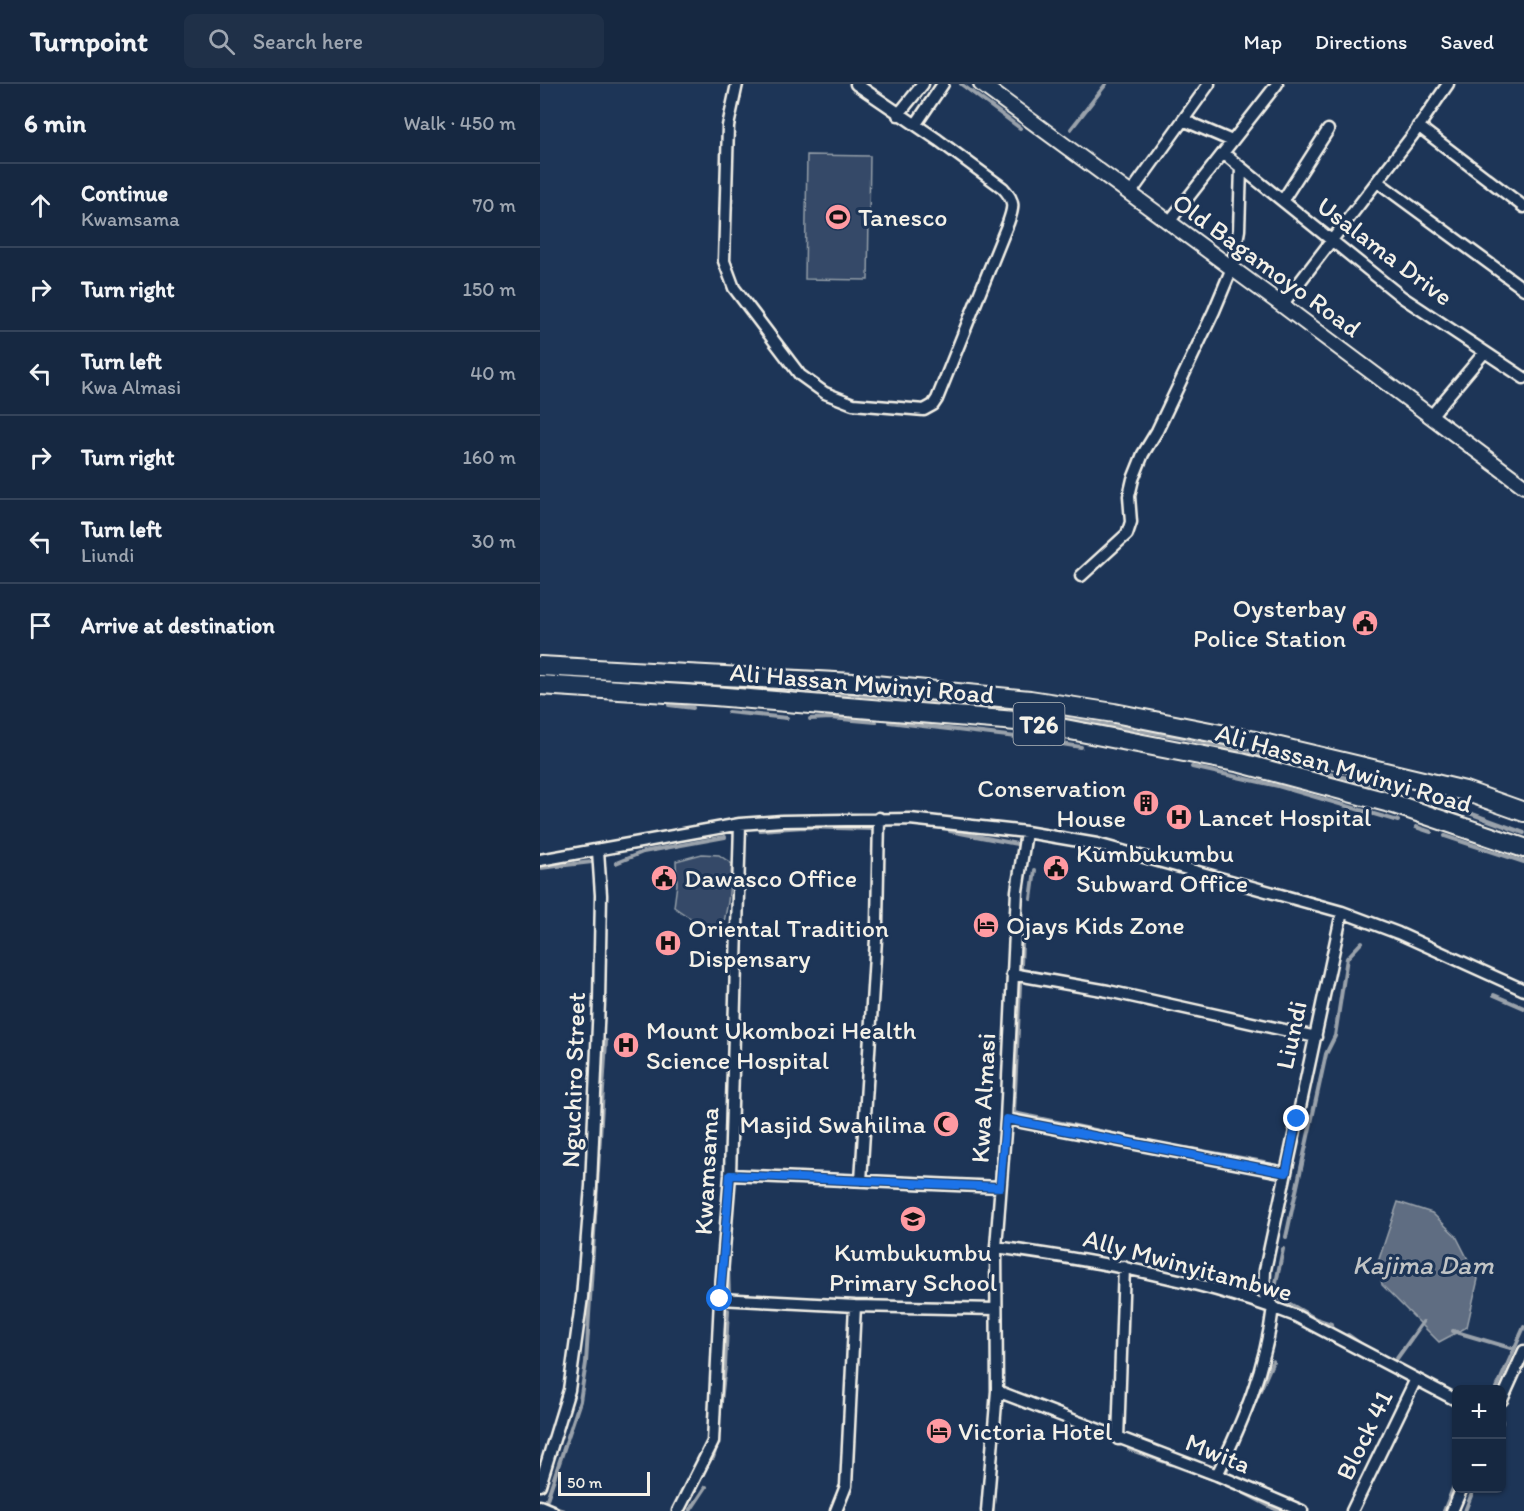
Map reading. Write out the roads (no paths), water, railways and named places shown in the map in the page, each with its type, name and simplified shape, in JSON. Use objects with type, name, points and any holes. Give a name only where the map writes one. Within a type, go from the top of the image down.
[{"type":"highway","name":"Ali Hassan Mwinyi Road","points":[[540,666],[854,683],[1030,700],[1114,713],[1246,739],[1465,791],[1524,812]]},
{"type":"highway","name":"Ali Hassan Mwinyi Road","points":[[540,685],[714,696],[1029,722],[1241,763],[1394,804],[1524,848]]},
{"type":"street","points":[[737,84],[728,126],[724,261],[734,288],[801,375],[825,393],[853,404],[924,410],[933,405],[937,399],[1008,223],[1013,203],[1004,188],[856,84]]},
{"type":"street","points":[[898,115],[923,84]]},
{"type":"street","points":[[916,124],[943,84]]},
{"type":"street","name":"Old Bagamoyo Road","points":[[981,84],[1524,486]]},
{"type":"street","points":[[1130,194],[1209,84]]},
{"type":"street","points":[[1169,222],[1277,84]]},
{"type":"street","points":[[1282,305],[1378,182],[1448,84]]},
{"type":"street","points":[[1183,120],[1232,141]]},
{"type":"street","points":[[1418,126],[1524,207]]},
{"type":"street","points":[[1283,200],[1329,130]]},
{"type":"street","name":"Usalama Drive","points":[[1223,153],[1402,297],[1524,378]]},
{"type":"street","points":[[1082,576],[1127,534],[1130,528],[1129,496],[1133,478],[1214,311],[1232,268],[1239,230],[1241,168]]},
{"type":"street","points":[[1378,182],[1524,289]]},
{"type":"street","points":[[1431,416],[1484,353]]},
{"type":"street","points":[[861,1180],[877,923],[879,818]]},
{"type":"street","points":[[540,860],[740,824],[820,819],[879,818],[938,821],[1026,832],[1097,844],[1342,912],[1398,933],[1524,990]]},
{"type":"street","name":"Kwamsama","points":[[678,1511],[713,1442],[720,1299],[730,1175],[740,824]]},
{"type":"street","name":"Kwa Almasi","points":[[987,1511],[997,1391],[996,1247],[1006,1119],[1017,891],[1026,832]]},
{"type":"street","name":"Nguchiro Street","points":[[540,1485],[569,1390],[582,1297],[591,1186],[599,1002],[601,895],[598,851]]},
{"type":"street","name":"Liundi","points":[[1273,1307],[1264,1294],[1265,1270],[1342,912]]},
{"type":"street","points":[[1012,974],[1108,991],[1316,1037]]},
{"type":"street","points":[[1006,1119],[1286,1173]]},
{"type":"street","points":[[730,1175],[1000,1187]]},
{"type":"street","name":"Ally Mwinyitambwe","points":[[996,1247],[1124,1267],[1273,1307],[1296,1316],[1452,1398]]},
{"type":"street","points":[[1118,1438],[1124,1267]]},
{"type":"street","points":[[720,1299],[855,1306],[996,1309]]},
{"type":"street","points":[[836,1511],[846,1486],[855,1306]]},
{"type":"street","points":[[1217,1475],[1254,1391],[1264,1359],[1273,1307]]},
{"type":"street","points":[[1506,1391],[1524,1351]]},
{"type":"street","name":"Block 41","points":[[1352,1511],[1416,1379]]},
{"type":"street","name":"Mwita","points":[[997,1391],[1217,1475],[1302,1511]]},
{"type":"street","points":[[1452,1511],[1459,1493]]},
{"type":"street","points":[[540,1506],[552,1511]]},
{"type":"water","name":"Kajima Dam","points":[[1398,1202],[1432,1213],[1456,1236],[1478,1279],[1467,1327],[1439,1342],[1382,1285],[1378,1262]]},
{"type":"waterway","points":[[961,84],[1020,128]]},
{"type":"waterway","points":[[1071,129],[1106,84]]},
{"type":"waterway","points":[[729,685],[921,700],[1013,711]]},
{"type":"waterway","points":[[669,705],[693,708]]},
{"type":"waterway","points":[[728,712],[787,718]]},
{"type":"waterway","points":[[1032,713],[1181,737],[1396,790]]},
{"type":"waterway","points":[[810,719],[831,718],[876,722]]},
{"type":"waterway","points":[[889,722],[1016,737]]},
{"type":"waterway","points":[[1030,739],[1081,747]]},
{"type":"waterway","points":[[1192,767],[1278,786],[1398,821]]},
{"type":"waterway","points":[[1434,800],[1524,833]]},
{"type":"waterway","points":[[760,830],[804,827],[871,829]]},
{"type":"waterway","points":[[1416,827],[1431,832]]},
{"type":"waterway","points":[[950,831],[1022,845]]},
{"type":"waterway","points":[[1445,836],[1524,862]]},
{"type":"waterway","points":[[616,863],[643,852],[725,837]]},
{"type":"waterway","points":[[540,868],[592,862]]},
{"type":"waterway","points":[[1031,899],[1035,870]]},
{"type":"waterway","points":[[1023,922],[1014,1113],[1152,1142]]},
{"type":"waterway","points":[[1286,1237],[1326,1054],[1335,1036],[1347,958],[1362,942]]},
{"type":"waterway","points":[[1494,995],[1524,1008]]},
{"type":"waterway","points":[[547,1505],[545,1505],[580,1401],[586,1363],[606,1041]]},
{"type":"waterway","points":[[1186,1148],[1264,1162]]},
{"type":"waterway","points":[[730,1238],[732,1216]]},
{"type":"waterway","points":[[1283,1249],[1275,1288],[1276,1296],[1316,1319],[1331,1324],[1332,1332]]},
{"type":"waterway","points":[[728,1267],[729,1296]]},
{"type":"waterway","points":[[719,1419],[728,1310]]},
{"type":"waterway","points":[[1393,1364],[1423,1322]]},
{"type":"waterway","points":[[1498,1385],[1524,1327]]},
{"type":"waterway","points":[[1453,1331],[1514,1349]]},
{"type":"waterway","points":[[1343,1338],[1348,1335],[1365,1347]]},
{"type":"waterway","points":[[1248,1418],[1273,1361]]},
{"type":"waterway","points":[[713,1458],[718,1441]]},
{"type":"waterway","points":[[1129,1449],[1213,1479]]},
{"type":"waterway","points":[[1225,1476],[1230,1460]]},
{"type":"waterway","points":[[690,1511],[706,1487]]},
{"type":"waterway","points":[[1233,1487],[1279,1511]]},
{"type":"waterway","points":[[1444,1511],[1452,1491]]},
{"type":"waterway","points":[[1465,1511],[1472,1493]]},
{"type":"waterway","points":[[554,1508],[564,1511]]},
{"type":"place","name":"Tanesco","points":[[838,217]]},
{"type":"place","name":"Oysterbay Police Station","points":[[1365,623]]},
{"type":"place","name":"Conservation House","points":[[1146,803]]},
{"type":"place","name":"Lancet Hospital","points":[[1179,817]]},
{"type":"place","name":"Kumbukumbu Subward Office","points":[[1056,868]]},
{"type":"place","name":"Dawasco Office","points":[[664,878]]},
{"type":"place","name":"Ojays Kids Zone","points":[[986,925]]},
{"type":"place","name":"Oriental Tradition Dispensary","points":[[668,943]]},
{"type":"place","name":"Mount Ukombozi Health Science Hospital","points":[[626,1045]]},
{"type":"place","name":"Masjid Swahilina","points":[[946,1124]]},
{"type":"place","name":"Kumbukumbu Primary School","points":[[913,1219]]},
{"type":"place","name":"Victoria Hotel","points":[[939,1431]]}]
